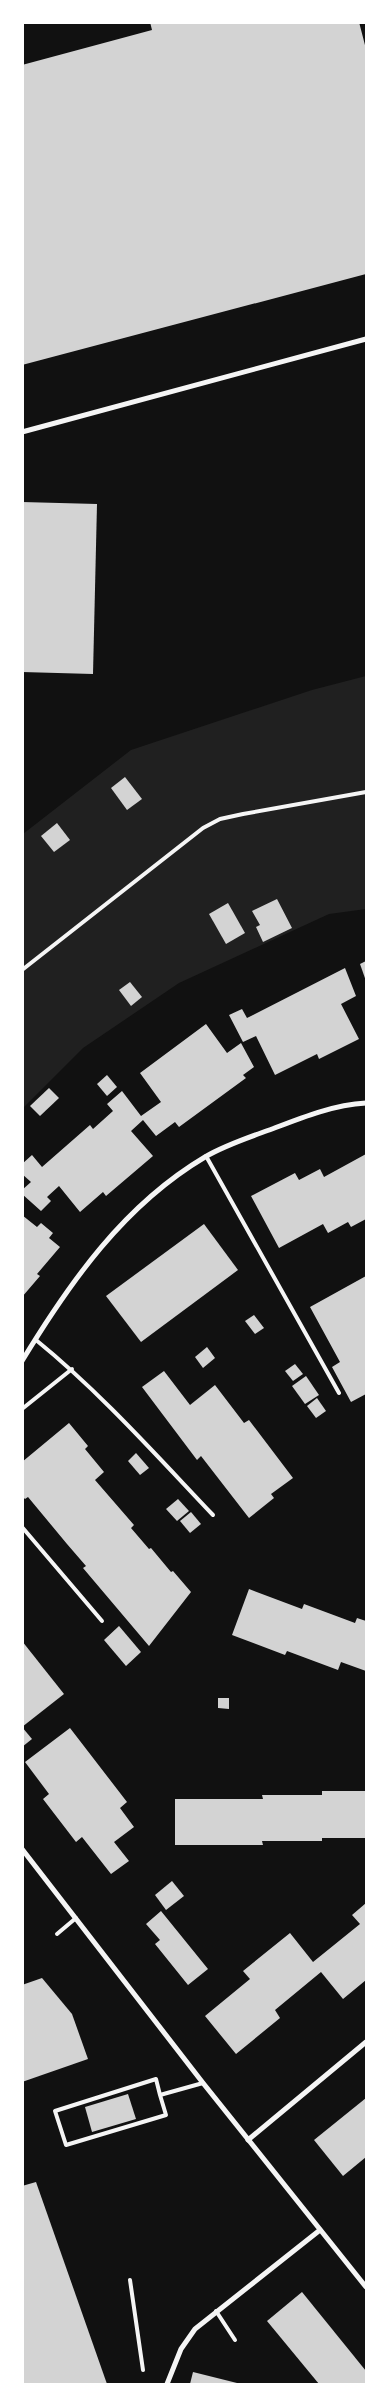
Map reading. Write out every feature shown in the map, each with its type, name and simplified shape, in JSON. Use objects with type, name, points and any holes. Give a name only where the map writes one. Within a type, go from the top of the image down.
[{"type":"street","points":[[22,432],[366,339]]},
{"type":"street","points":[[22,1362],[72,1284],[100,1247],[128,1218],[170,1182],[206,1156],[316,1112],[366,1103]]},
{"type":"street","points":[[22,1849],[202,2083],[366,2287]]},
{"type":"street","points":[[248,2140],[366,2042]]},
{"type":"street","points":[[167,2384],[181,2349],[195,2329],[320,2230]]},
{"type":"lane","points":[[22,970],[202,828],[220,819],[366,792]]},
{"type":"lane","points":[[206,1156],[339,1393]]},
{"type":"lane","points":[[36,1340],[72,1369],[213,1515]]},
{"type":"lane","points":[[22,1409],[72,1369]]},
{"type":"lane","points":[[22,1527],[102,1621]]},
{"type":"lane","points":[[57,1934],[76,1918]]},
{"type":"lane","points":[[156,2079],[160,2095],[166,2115],[66,2145],[55,2111],[156,2079]]},
{"type":"lane","points":[[160,2095],[202,2083]]},
{"type":"lane","points":[[130,2280],[144,2370]]},
{"type":"lane","points":[[216,2311],[235,2340]]},
{"type":"shaded area","points":[[366,676],[366,909],[329,914],[179,983],[83,1048],[23,1108],[23,834],[131,750],[312,690]]},
{"type":"building","points":[[150,22],[359,22],[366,49],[366,274],[22,365],[22,65],[152,30]]},
{"type":"building","points":[[22,502],[97,504],[93,674],[22,672]]},
{"type":"building","points":[[125,777],[142,799],[127,810],[111,788]]},
{"type":"building","points":[[57,823],[70,840],[54,852],[41,836]]},
{"type":"building","points":[[277,899],[292,928],[263,942],[256,927],[260,925],[252,911]]},
{"type":"building","points":[[228,903],[245,933],[226,944],[209,914]]},
{"type":"building","points":[[366,961],[366,981],[360,964]]},
{"type":"building","points":[[345,968],[356,996],[341,1004],[359,1039],[319,1059],[317,1054],[275,1075],[256,1036],[243,1042],[229,1015],[242,1009],[247,1018]]},
{"type":"building","points":[[130,982],[142,997],[131,1006],[119,990]]},
{"type":"building","points":[[206,1024],[227,1053],[241,1043],[254,1067],[243,1075],[246,1078],[179,1127],[175,1122],[156,1136],[143,1120],[131,1131],[153,1156],[106,1196],[103,1192],[80,1212],[59,1186],[47,1197],[51,1201],[41,1211],[22,1194],[22,1190],[31,1182],[22,1174],[22,1164],[32,1155],[42,1167],[90,1125],[93,1129],[113,1111],[107,1104],[122,1091],[141,1116],[161,1102],[140,1073]]},
{"type":"building","points":[[107,1075],[117,1087],[107,1096],[97,1084]]},
{"type":"building","points":[[49,1088],[59,1098],[40,1116],[30,1106]]},
{"type":"building","points":[[366,1154],[366,1219],[351,1227],[348,1222],[328,1233],[323,1224],[279,1248],[251,1196],[295,1173],[299,1180],[320,1169],[324,1177]]},
{"type":"building","points":[[22,1215],[37,1227],[41,1223],[53,1233],[49,1238],[60,1247],[37,1274],[40,1276],[22,1297]]},
{"type":"building","points":[[204,1224],[238,1270],[141,1342],[106,1296]]},
{"type":"building","points":[[366,1276],[366,1394],[351,1402],[332,1367],[340,1362],[310,1307]]},
{"type":"building","points":[[254,1315],[264,1328],[255,1334],[245,1321]]},
{"type":"building","points":[[207,1347],[215,1358],[203,1368],[195,1357]]},
{"type":"building","points":[[295,1364],[303,1374],[293,1381],[285,1371]]},
{"type":"building","points":[[164,1371],[190,1405],[215,1385],[244,1423],[249,1420],[293,1478],[271,1494],[274,1498],[249,1518],[201,1456],[197,1460],[142,1387]]},
{"type":"building","points":[[306,1376],[319,1395],[305,1404],[292,1386]]},
{"type":"building","points":[[317,1398],[326,1411],[316,1418],[307,1406]]},
{"type":"building","points":[[69,1423],[88,1446],[85,1449],[104,1472],[95,1480],[134,1525],[131,1528],[149,1549],[151,1548],[191,1592],[149,1646],[83,1568],[86,1566],[28,1497],[25,1499],[22,1496],[22,1462]]},
{"type":"building","points":[[136,1453],[149,1468],[140,1475],[128,1461]]},
{"type":"building","points":[[178,1499],[189,1511],[177,1521],[166,1509]]},
{"type":"building","points":[[191,1512],[201,1524],[190,1533],[180,1521]]},
{"type":"building","points":[[249,1589],[302,1609],[304,1604],[355,1623],[357,1618],[366,1621],[366,1671],[341,1662],[338,1670],[287,1651],[285,1655],[232,1635]]},
{"type":"building","points":[[119,1626],[141,1652],[126,1666],[104,1640]]},
{"type":"building","points":[[22,1641],[64,1694],[22,1727]]},
{"type":"building","points":[[218,1698],[229,1698],[229,1709],[218,1708]]},
{"type":"building","points":[[22,1727],[32,1739],[22,1747]]},
{"type":"building","points":[[70,1728],[127,1802],[120,1808],[134,1827],[114,1842],[129,1861],[111,1874],[82,1837],[76,1842],[43,1799],[49,1794],[25,1762]]},
{"type":"building","points":[[322,1791],[366,1791],[366,1838],[322,1838],[322,1841],[262,1841],[263,1845],[175,1845],[175,1799],[263,1799],[262,1795],[322,1795]]},
{"type":"building","points":[[172,1881],[184,1896],[166,1910],[155,1895]]},
{"type":"building","points":[[366,1903],[366,1980],[343,1999],[321,1972],[275,2010],[280,2018],[236,2054],[205,2016],[250,1979],[243,1971],[290,1933],[313,1962],[360,1924],[352,1915]]},
{"type":"building","points":[[161,1911],[208,1969],[188,1985],[155,1944],[160,1940],[146,1924]]},
{"type":"building","points":[[42,1978],[72,2014],[88,2059],[22,2082],[22,1985]]},
{"type":"building","points":[[128,2094],[136,2119],[92,2132],[85,2107]]},
{"type":"building","points":[[366,2098],[366,2157],[343,2176],[314,2140]]},
{"type":"building","points":[[36,2182],[107,2384],[22,2384],[22,2186]]},
{"type":"building","points":[[302,2292],[366,2371],[366,2384],[319,2384],[267,2321]]},
{"type":"building","points":[[193,2372],[241,2384],[190,2384]]}]
